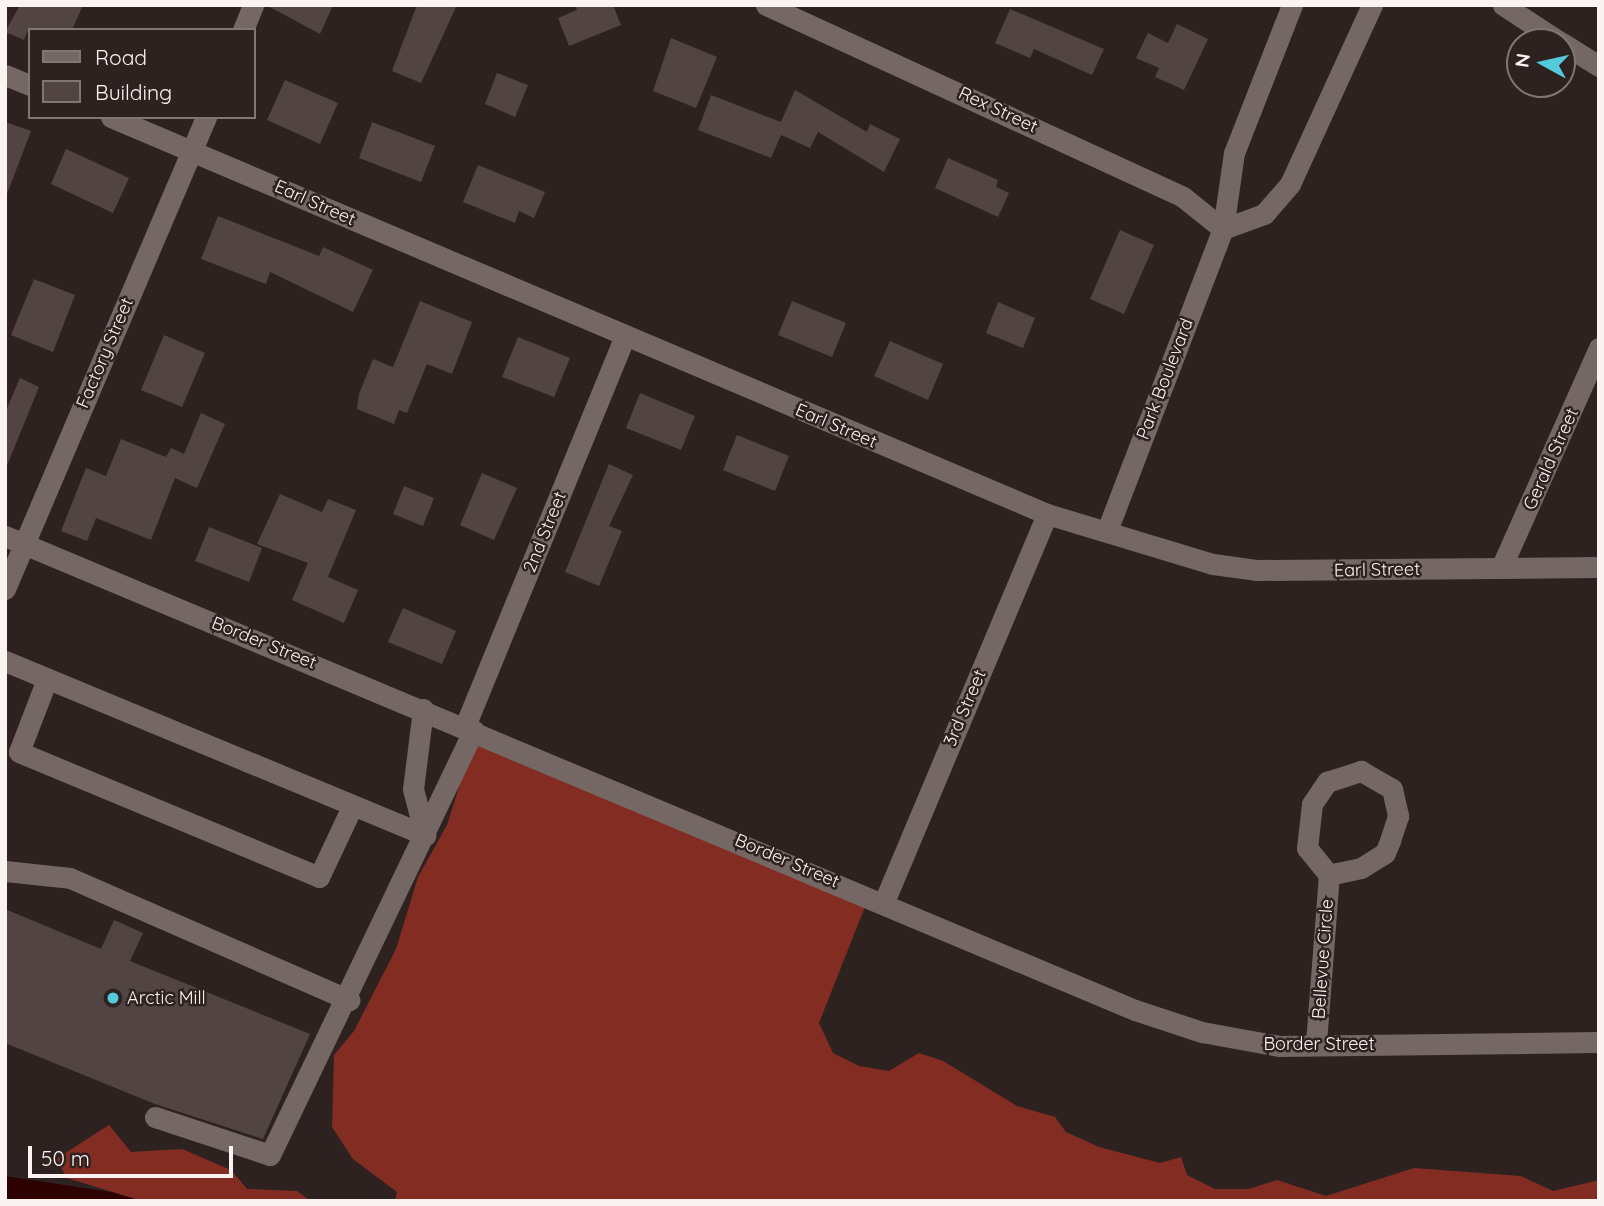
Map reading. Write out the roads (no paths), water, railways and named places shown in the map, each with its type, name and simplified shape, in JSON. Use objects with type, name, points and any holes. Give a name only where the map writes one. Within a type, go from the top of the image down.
[{"type":"street","points":[[244,28],[253,5]]},
{"type":"street","name":"Rex Street","points":[[766,5],[1183,197],[1223,229]]},
{"type":"street","name":"Park Boulevard","points":[[1108,528],[1223,229],[1234,153],[1292,5]]},
{"type":"street","points":[[1223,229],[1265,214],[1290,184],[1372,5]]},
{"type":"street","points":[[1503,5],[1538,28]]},
{"type":"street","points":[[1576,52],[1599,66]]},
{"type":"street","points":[[5,75],[28,84]]},
{"type":"street","name":"Earl Street","points":[[116,119],[624,338],[1046,514],[1108,528],[1213,564],[1256,570],[1599,566]]},
{"type":"street","name":"Factory Street","points":[[5,589],[15,540],[205,119]]},
{"type":"street","name":"2nd Street","points":[[155,1117],[270,1155],[349,1000],[425,835],[624,338]]},
{"type":"street","name":"Gerald Street","points":[[1501,568],[1599,348]]},
{"type":"street","name":"3rd Street","points":[[884,902],[1046,514]]},
{"type":"street","name":"Border Street","points":[[15,540],[1202,1032],[1242,1043],[1599,1042]]},
{"type":"street","points":[[5,661],[425,835]]},
{"type":"street","points":[[47,679],[19,752],[319,877],[352,807]]},
{"type":"street","points":[[423,709],[413,789],[425,835]]},
{"type":"street","name":"Bellevue Circle","points":[[1316,1043],[1329,874],[1307,848],[1312,804],[1327,782],[1349,772],[1383,780],[1392,789],[1398,816],[1385,853],[1361,868],[1329,874]]},
{"type":"street","points":[[5,871],[70,878],[349,1000]]},
{"type":"place","name":"Arctic Mill","points":[[113,998]]}]
